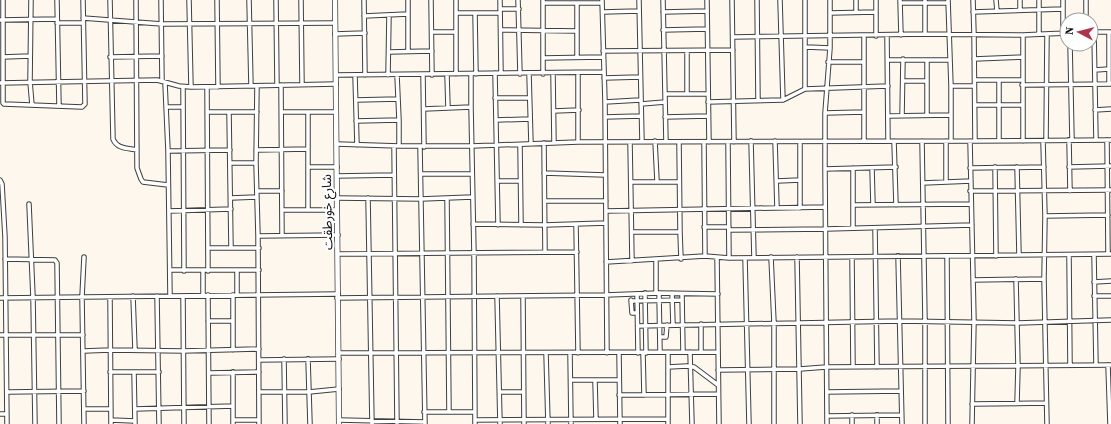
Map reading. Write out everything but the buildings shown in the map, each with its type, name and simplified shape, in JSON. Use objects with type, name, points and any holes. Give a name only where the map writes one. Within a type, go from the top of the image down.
[{"type":"street","points":[[3,0],[1,20],[3,103],[9,106],[32,105],[84,107],[83,0]]},
{"type":"street","points":[[31,0],[30,82],[32,105]]},
{"type":"street","points":[[57,0],[59,106]]},
{"type":"street","points":[[110,0],[110,58],[113,139],[115,143],[121,147],[137,150]]},
{"type":"street","points":[[136,0],[137,168],[143,182],[168,185]]},
{"type":"street","points":[[161,0],[163,82],[168,151],[170,296]]},
{"type":"street","points":[[189,0],[191,87]]},
{"type":"street","points":[[217,0],[218,87]]},
{"type":"street","points":[[249,0],[250,86]]},
{"type":"street","points":[[276,0],[279,85],[282,112],[282,234]]},
{"type":"street","points":[[301,0],[302,84]]},
{"type":"street","name":"شارع خورطقت","points":[[335,0],[339,422]]},
{"type":"street","points":[[364,0],[365,75]]},
{"type":"street","points":[[408,0],[408,51]]},
{"type":"street","points":[[432,0],[432,75]]},
{"type":"street","points":[[456,0],[456,74]]},
{"type":"street","points":[[500,0],[501,73]]},
{"type":"street","points":[[518,0],[520,74]]},
{"type":"street","points":[[639,0],[642,142]]},
{"type":"street","points":[[663,0],[666,142]]},
{"type":"street","points":[[707,0],[709,142]]},
{"type":"street","points":[[732,0],[734,142]]},
{"type":"street","points":[[757,0],[758,100]]},
{"type":"street","points":[[780,0],[783,100]]},
{"type":"street","points":[[805,0],[805,89]]},
{"type":"street","points":[[827,424],[825,113],[830,48],[830,0]]},
{"type":"street","points":[[856,0],[856,12]]},
{"type":"street","points":[[876,0],[876,36]]},
{"type":"street","points":[[973,0],[975,141]]},
{"type":"street","points":[[996,0],[997,11]]},
{"type":"street","points":[[1020,0],[1020,10]]},
{"type":"street","points":[[1039,0],[1039,34]]},
{"type":"street","points":[[1063,0],[1063,12]]},
{"type":"street","points":[[1086,0],[1086,12]]},
{"type":"street","points":[[901,35],[900,1],[948,1],[950,35],[951,141]]},
{"type":"street","points":[[925,1],[925,34]]},
{"type":"street","points":[[543,74],[543,2],[577,4],[602,2],[605,102],[607,353]]},
{"type":"street","points":[[577,4],[578,57]]},
{"type":"street","points":[[456,14],[519,9]]},
{"type":"street","points":[[973,12],[1063,9]]},
{"type":"street","points":[[603,12],[639,11]]},
{"type":"street","points":[[663,12],[707,11]]},
{"type":"street","points":[[830,13],[876,12]]},
{"type":"street","points":[[475,13],[473,74],[470,106],[474,254],[475,422],[571,422],[596,420],[642,422],[668,419]]},
{"type":"street","points":[[364,16],[408,14]]},
{"type":"street","points":[[388,75],[389,15]]},
{"type":"street","points":[[1,20],[31,18],[84,24]]},
{"type":"street","points":[[83,18],[162,24],[335,23]]},
{"type":"street","points":[[663,30],[707,29]]},
{"type":"street","points":[[500,30],[577,31]]},
{"type":"street","points":[[432,32],[456,32]]},
{"type":"street","points":[[1022,85],[1110,84],[1110,32],[1099,32]]},
{"type":"street","points":[[733,37],[758,38],[925,34],[1059,33]]},
{"type":"street","points":[[335,34],[365,34]]},
{"type":"street","points":[[1023,34],[1023,141]]},
{"type":"street","points":[[1047,34],[1044,167],[1045,366],[1047,424]]},
{"type":"street","points":[[864,36],[864,142]]},
{"type":"street","points":[[887,36],[889,116],[888,142]]},
{"type":"street","points":[[806,48],[830,48]]},
{"type":"street","points":[[603,51],[733,50]]},
{"type":"street","points":[[389,52],[432,51]]},
{"type":"street","points":[[687,51],[687,93]]},
{"type":"street","points":[[1070,52],[1070,191]]},
{"type":"street","points":[[1094,52],[1096,140]]},
{"type":"street","points":[[3,57],[30,56]]},
{"type":"street","points":[[110,58],[162,56]]},
{"type":"street","points":[[543,58],[603,57]]},
{"type":"street","points":[[974,58],[1022,57]]},
{"type":"street","points":[[902,116],[903,59]]},
{"type":"street","points":[[888,60],[950,60]]},
{"type":"street","points":[[927,60],[927,115]]},
{"type":"street","points":[[828,62],[864,62]]},
{"type":"street","points":[[1095,70],[1109,69]]},
{"type":"street","points":[[336,75],[501,73],[553,74],[604,72]]},
{"type":"street","points":[[578,73],[578,142]]},
{"type":"street","points":[[398,74],[399,146]]},
{"type":"street","points":[[447,74],[448,108]]},
{"type":"street","points":[[495,74],[498,225]]},
{"type":"street","points":[[529,74],[531,144]]},
{"type":"street","points":[[553,74],[554,143]]},
{"type":"street","points":[[355,75],[357,145]]},
{"type":"street","points":[[339,422],[425,423],[422,353],[421,199],[424,109],[423,75]]},
{"type":"street","points":[[604,78],[640,77]]},
{"type":"street","points":[[974,80],[1022,80]]},
{"type":"street","points":[[999,80],[999,141]]},
{"type":"street","points":[[2,83],[137,81],[163,82],[183,87],[336,84]]},
{"type":"street","points":[[903,81],[927,81]]},
{"type":"street","points":[[233,372],[233,422],[259,422],[259,270],[256,163],[257,86]]},
{"type":"street","points":[[708,102],[783,100],[805,89],[888,86]]},
{"type":"street","points":[[951,86],[974,86]]},
{"type":"street","points":[[183,87],[182,150],[184,270]]},
{"type":"street","points":[[207,87],[208,270]]},
{"type":"street","points":[[665,94],[708,94]]},
{"type":"street","points":[[495,98],[529,98]]},
{"type":"street","points":[[356,100],[398,99]]},
{"type":"street","points":[[605,102],[665,102]]},
{"type":"street","points":[[975,105],[1023,105]]},
{"type":"street","points":[[424,109],[470,106]]},
{"type":"street","points":[[166,107],[182,107]]},
{"type":"street","points":[[1095,110],[1111,109]]},
{"type":"street","points":[[554,111],[579,110]]},
{"type":"street","points":[[207,112],[257,112]]},
{"type":"street","points":[[229,112],[232,248]]},
{"type":"street","points":[[282,112],[336,112]]},
{"type":"street","points":[[308,112],[308,210]]},
{"type":"street","points":[[825,113],[864,112]]},
{"type":"street","points":[[889,116],[951,115]]},
{"type":"street","points":[[604,116],[641,116]]},
{"type":"street","points":[[665,117],[708,116]]},
{"type":"street","points":[[496,120],[530,119]]},
{"type":"street","points":[[356,121],[399,120]]},
{"type":"street","points":[[337,144],[422,147],[655,141],[922,142],[1109,140],[1110,190],[1108,215],[1110,254],[771,258],[730,258],[705,256],[681,259],[606,262]]},
{"type":"street","points":[[655,141],[657,181]]},
{"type":"street","points":[[775,141],[777,208]]},
{"type":"street","points":[[946,141],[946,182]]},
{"type":"street","points":[[970,141],[974,321],[972,424]]},
{"type":"street","points":[[630,142],[632,182],[632,261]]},
{"type":"street","points":[[679,142],[681,259]]},
{"type":"street","points":[[704,142],[705,256]]},
{"type":"street","points":[[728,142],[730,258]]},
{"type":"street","points":[[751,142],[754,258]]},
{"type":"street","points":[[800,142],[800,208]]},
{"type":"street","points":[[894,142],[896,167],[896,205]]},
{"type":"street","points":[[922,142],[925,424]]},
{"type":"street","points":[[544,144],[545,252]]},
{"type":"street","points":[[520,145],[521,225]]},
{"type":"street","points":[[394,146],[398,423]]},
{"type":"street","points":[[256,150],[308,149]]},
{"type":"street","points":[[168,151],[230,150]]},
{"type":"street","points":[[230,163],[256,163]]},
{"type":"street","points":[[1069,167],[1109,166]]},
{"type":"street","points":[[308,167],[337,167]]},
{"type":"street","points":[[825,169],[896,167]]},
{"type":"street","points":[[995,167],[996,256]]},
{"type":"street","points":[[1017,167],[1019,255]]},
{"type":"street","points":[[970,168],[1044,167]]},
{"type":"street","points":[[853,168],[853,228]]},
{"type":"street","points":[[872,168],[873,205]]},
{"type":"street","points":[[421,174],[472,174]]},
{"type":"street","points":[[544,174],[605,175]]},
{"type":"street","points":[[337,176],[394,175]]},
{"type":"street","points":[[0,180],[2,184],[2,237],[5,259],[8,424]]},
{"type":"street","points":[[497,180],[520,181]]},
{"type":"street","points":[[777,181],[800,180]]},
{"type":"street","points":[[923,182],[970,181]]},
{"type":"street","points":[[632,182],[679,182]]},
{"type":"street","points":[[970,191],[1110,190]]},
{"type":"street","points":[[257,191],[282,191]]},
{"type":"street","points":[[231,198],[257,197]]},
{"type":"street","points":[[337,198],[421,199],[472,197]]},
{"type":"street","points":[[368,198],[372,422]]},
{"type":"street","points":[[447,198],[446,254],[448,296],[449,412]]},
{"type":"street","points":[[545,201],[606,201]]},
{"type":"street","points":[[29,204],[33,297],[35,424]]},
{"type":"street","points":[[853,205],[971,204]]},
{"type":"street","points":[[606,210],[825,207]]},
{"type":"street","points":[[168,211],[231,209]]},
{"type":"street","points":[[282,210],[337,210]]},
{"type":"street","points":[[1045,216],[1108,215]]},
{"type":"street","points":[[473,224],[545,225],[606,223]]},
{"type":"street","points":[[576,224],[578,353]]},
{"type":"street","points":[[704,227],[826,229],[972,225]]},
{"type":"street","points":[[874,228],[877,367]]},
{"type":"street","points":[[632,232],[680,232]]},
{"type":"street","points":[[258,236],[282,234],[338,235]]},
{"type":"street","points":[[208,248],[258,248]]},
{"type":"street","points":[[338,254],[577,252]]},
{"type":"street","points":[[1069,255],[1071,322],[1070,365]]},
{"type":"street","points":[[1094,255],[1096,365]]},
{"type":"street","points":[[898,256],[902,424]]},
{"type":"street","points":[[947,256],[948,424]]},
{"type":"street","points":[[84,257],[82,297],[84,424]]},
{"type":"street","points":[[717,257],[719,424]]},
{"type":"street","points":[[798,257],[800,424]]},
{"type":"street","points":[[852,257],[853,367]]},
{"type":"street","points":[[745,258],[749,424]]},
{"type":"street","points":[[771,258],[774,323],[774,424]]},
{"type":"street","points":[[5,259],[56,261],[59,424]]},
{"type":"street","points":[[656,260],[659,301],[660,352]]},
{"type":"street","points":[[170,270],[259,270]]},
{"type":"street","points":[[203,270],[203,295]]},
{"type":"street","points":[[233,350],[233,321],[237,271]]},
{"type":"street","points":[[1016,279],[1018,323],[1018,404]]},
{"type":"street","points":[[973,280],[1044,279]]},
{"type":"street","points":[[1094,282],[1111,281]]},
{"type":"street","points":[[0,298],[259,295],[396,298],[448,296],[606,295],[645,293],[718,294]]},
{"type":"street","points":[[644,395],[646,326],[645,293]]},
{"type":"street","points":[[672,293],[673,325]]},
{"type":"street","points":[[631,294],[632,313],[637,313]]},
{"type":"street","points":[[637,294],[638,352]]},
{"type":"street","points":[[682,294],[683,352]]},
{"type":"street","points":[[208,295],[209,424]]},
{"type":"street","points":[[134,296],[135,350]]},
{"type":"street","points":[[157,296],[159,424]]},
{"type":"street","points":[[183,296],[184,424]]},
{"type":"street","points":[[497,296],[500,422]]},
{"type":"street","points":[[523,296],[524,422]]},
{"type":"street","points":[[1094,296],[1111,296]]},
{"type":"street","points":[[110,297],[111,422],[135,422],[134,372]]},
{"type":"street","points":[[632,301],[682,300]]},
{"type":"street","points":[[673,314],[682,314]]},
{"type":"street","points":[[638,326],[948,321],[1018,323],[1111,320]]},
{"type":"street","points":[[208,321],[233,321]]},
{"type":"street","points":[[701,324],[701,352]]},
{"type":"street","points":[[660,338],[666,337],[666,325]]},
{"type":"street","points":[[0,335],[83,335]]},
{"type":"street","points":[[84,351],[208,351],[259,349]]},
{"type":"street","points":[[619,352],[620,422]]},
{"type":"street","points":[[668,352],[668,424]]},
{"type":"street","points":[[690,352],[692,424]]},
{"type":"street","points":[[339,353],[718,352]]},
{"type":"street","points":[[546,353],[548,422]]},
{"type":"street","points":[[570,353],[571,422]]},
{"type":"street","points":[[284,359],[285,424]]},
{"type":"street","points":[[308,359],[310,424]]},
{"type":"street","points":[[259,360],[339,359]]},
{"type":"street","points":[[0,361],[6,361]]},
{"type":"street","points":[[718,370],[774,370],[826,367],[901,366],[1110,365],[1110,424]]},
{"type":"street","points":[[668,367],[691,366],[718,385]]},
{"type":"street","points":[[110,372],[159,372]]},
{"type":"street","points":[[209,373],[259,372]]},
{"type":"street","points":[[571,380],[619,380]]},
{"type":"street","points":[[595,380],[596,420]]},
{"type":"street","points":[[260,392],[309,392],[339,389]]},
{"type":"street","points":[[8,392],[84,391]]},
{"type":"street","points":[[827,392],[901,391]]},
{"type":"street","points":[[500,392],[523,392]]},
{"type":"street","points":[[619,395],[718,394]]},
{"type":"street","points":[[972,404],[1046,403]]},
{"type":"street","points":[[135,409],[233,406]]},
{"type":"street","points":[[84,409],[111,409]]},
{"type":"street","points":[[424,412],[474,412]]},
{"type":"street","points":[[0,414],[8,414]]},
{"type":"street","points":[[852,415],[852,424]]},
{"type":"street","points":[[877,415],[877,424]]},
{"type":"street","points":[[827,416],[901,415]]}]
